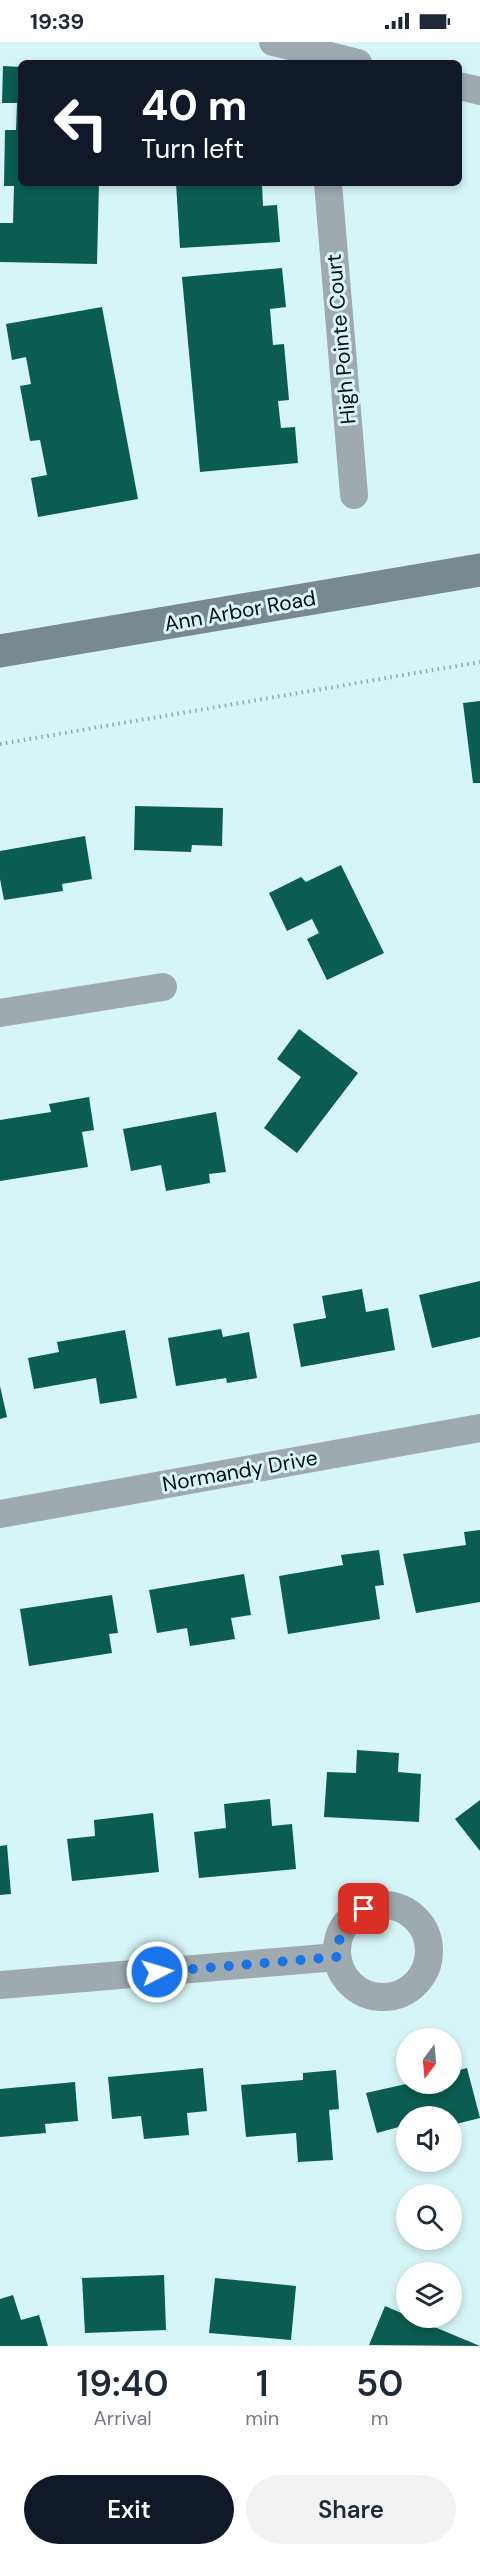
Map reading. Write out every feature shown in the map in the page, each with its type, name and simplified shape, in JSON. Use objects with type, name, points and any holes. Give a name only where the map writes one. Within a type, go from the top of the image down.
[{"type":"main road","name":"Ann Arbor Road","points":[[0,651],[480,570]]},
{"type":"street","points":[[273,42],[318,58],[334,60]]},
{"type":"street","points":[[462,87],[480,91]]},
{"type":"street","name":"High Pointe Court","points":[[328,186],[354,495]]},
{"type":"street","points":[[0,1013],[163,987]]},
{"type":"street","name":"Normandy Drive","points":[[0,1514],[480,1428]]},
{"type":"street","points":[[0,1985],[337,1957]]},
{"type":"path","points":[[0,744],[480,662]]},
{"type":"building","points":[[3,66],[18,67],[18,186],[99,186],[97,264],[0,262],[0,223],[13,223],[14,186],[4,186],[5,130],[16,130],[17,103],[2,103]]},
{"type":"building","points":[[176,186],[262,186],[263,206],[277,205],[280,242],[180,248]]},
{"type":"building","points":[[282,268],[286,307],[270,309],[273,345],[284,344],[289,400],[278,401],[281,428],[295,427],[298,463],[200,472],[182,277]]},
{"type":"building","points":[[102,307],[138,499],[38,517],[31,478],[47,475],[40,440],[30,441],[20,386],[31,384],[26,357],[12,360],[6,324]]},
{"type":"building","points":[[480,701],[480,783],[473,783],[463,703]]},
{"type":"building","points":[[135,806],[223,808],[222,846],[192,845],[191,852],[134,850]]},
{"type":"building","points":[[85,836],[92,879],[62,884],[63,891],[4,900],[0,879],[0,851]]},
{"type":"building","points":[[341,865],[384,953],[327,980],[307,939],[319,933],[312,919],[287,931],[269,893],[301,877],[306,882]]},
{"type":"building","points":[[299,1029],[358,1073],[297,1153],[264,1128],[301,1077],[277,1059]]},
{"type":"building","points":[[89,1097],[94,1130],[82,1132],[88,1167],[0,1181],[0,1120],[51,1112],[49,1104]]},
{"type":"building","points":[[216,1112],[226,1172],[209,1174],[210,1183],[166,1191],[161,1165],[131,1171],[123,1129]]},
{"type":"building","points":[[480,1281],[480,1337],[432,1348],[419,1295]]},
{"type":"building","points":[[362,1289],[366,1312],[388,1308],[395,1350],[301,1367],[293,1324],[326,1318],[322,1296]]},
{"type":"building","points":[[221,1329],[223,1337],[249,1332],[257,1378],[227,1383],[226,1378],[176,1386],[168,1338]]},
{"type":"building","points":[[125,1330],[137,1398],[100,1404],[96,1378],[34,1389],[28,1358],[59,1352],[57,1342]]},
{"type":"building","points":[[0,1386],[7,1417],[0,1419]]},
{"type":"building","points":[[480,1530],[480,1602],[416,1613],[403,1554],[466,1545],[464,1532]]},
{"type":"building","points":[[379,1550],[384,1585],[375,1586],[380,1619],[288,1634],[279,1576],[343,1565],[341,1555]]},
{"type":"building","points":[[244,1574],[251,1615],[231,1618],[235,1639],[190,1646],[187,1628],[157,1633],[149,1590]]},
{"type":"building","points":[[112,1595],[118,1633],[109,1634],[112,1653],[29,1666],[20,1609]]},
{"type":"building","points":[[357,1750],[399,1753],[398,1772],[421,1774],[419,1822],[324,1817],[327,1772],[356,1773]]},
{"type":"building","points":[[270,1799],[272,1826],[292,1824],[296,1869],[199,1878],[194,1832],[226,1828],[224,1804]]},
{"type":"building","points":[[480,1800],[480,1851],[455,1819]]},
{"type":"building","points":[[153,1813],[159,1872],[72,1881],[67,1839],[95,1836],[94,1820]]},
{"type":"building","points":[[7,1845],[11,1894],[0,1895],[0,1846]]},
{"type":"building","points":[[203,2068],[207,2111],[187,2113],[189,2135],[144,2139],[141,2116],[112,2119],[108,2077]]},
{"type":"building","points":[[467,2068],[480,2118],[462,2122],[462,2106],[396,2106],[396,2128],[377,2133],[366,2093],[396,2086],[396,2094],[462,2094],[462,2069]]},
{"type":"building","points":[[336,2070],[339,2109],[329,2110],[333,2160],[298,2162],[296,2133],[246,2137],[241,2085],[303,2080],[303,2073]]},
{"type":"building","points":[[75,2082],[78,2121],[45,2124],[46,2133],[0,2137],[0,2089]]},
{"type":"building","points":[[164,2275],[166,2330],[85,2333],[82,2278]]},
{"type":"building","points":[[215,2278],[296,2286],[291,2340],[209,2333]]},
{"type":"building","points":[[13,2295],[21,2320],[39,2315],[48,2346],[0,2346],[0,2299]]},
{"type":"building","points":[[385,2306],[396,2311],[396,2328],[437,2328],[480,2346],[369,2345]]},
{"type":"route","points":[[157,1972],[337,1957],[342,1929],[352,1917],[364,1909]]}]
